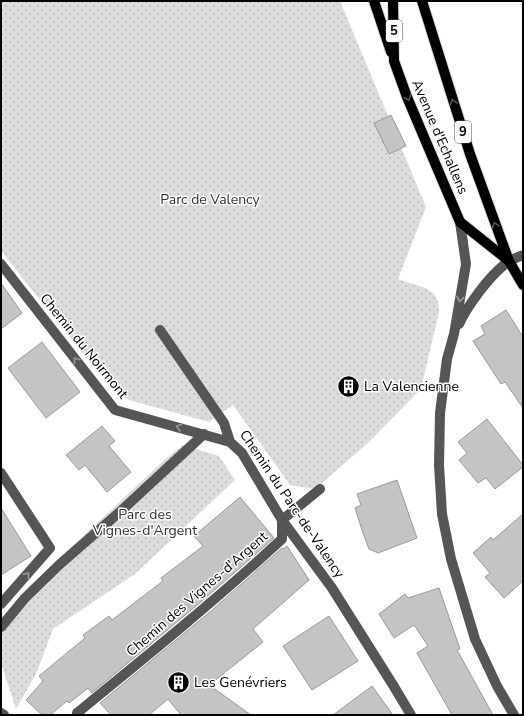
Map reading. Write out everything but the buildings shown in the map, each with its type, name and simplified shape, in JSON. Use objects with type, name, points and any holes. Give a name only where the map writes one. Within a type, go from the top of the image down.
[{"type":"main road","name":"9","points":[[374,1],[394,61]]},
{"type":"main road","name":"Avenue d'Echallens","points":[[393,1],[394,61],[407,97],[460,222],[509,261]]},
{"type":"main road","name":"Avenue d'Echallens","points":[[422,1],[470,154],[509,261],[523,285]]},
{"type":"street","points":[[460,222],[466,264],[454,334],[447,359],[440,413],[439,465],[442,514],[451,559],[460,593],[475,638],[497,686],[514,715]]},
{"type":"street","points":[[454,334],[463,315],[474,299],[502,266],[523,255]]},
{"type":"street","name":"Chemin du Noirmont","points":[[1,264],[115,410],[230,442]]},
{"type":"street","name":"Chemin du Parc-de-Valency","points":[[160,330],[224,423],[230,442],[242,453],[282,520],[332,588],[411,715]]},
{"type":"street","points":[[1,627],[25,598],[59,565],[122,510],[204,434]]},
{"type":"street","points":[[1,473],[50,548],[1,604]]},
{"type":"street","points":[[282,520],[320,489]]},
{"type":"street","name":"Chemin des Vignes-d'Argent","points":[[77,713],[182,628],[240,578],[282,539],[282,520]]},
{"type":"green space","name":"Parc de Valency","points":[[1,1],[340,1],[426,207],[398,279],[426,288],[431,292],[436,297],[439,312],[421,389],[369,442],[315,489],[290,485],[233,405],[209,422],[129,400],[110,387],[1,251]]},
{"type":"green space","name":"Parc des Vignes-d'Argent","points":[[183,445],[219,456],[235,480],[135,574],[53,629],[36,674],[16,709],[1,663],[1,620],[26,590],[161,463]]},
{"type":"place","name":"La Valencienne","points":[[348,386]]},
{"type":"place","name":"Les Genévriers","points":[[178,682]]}]
